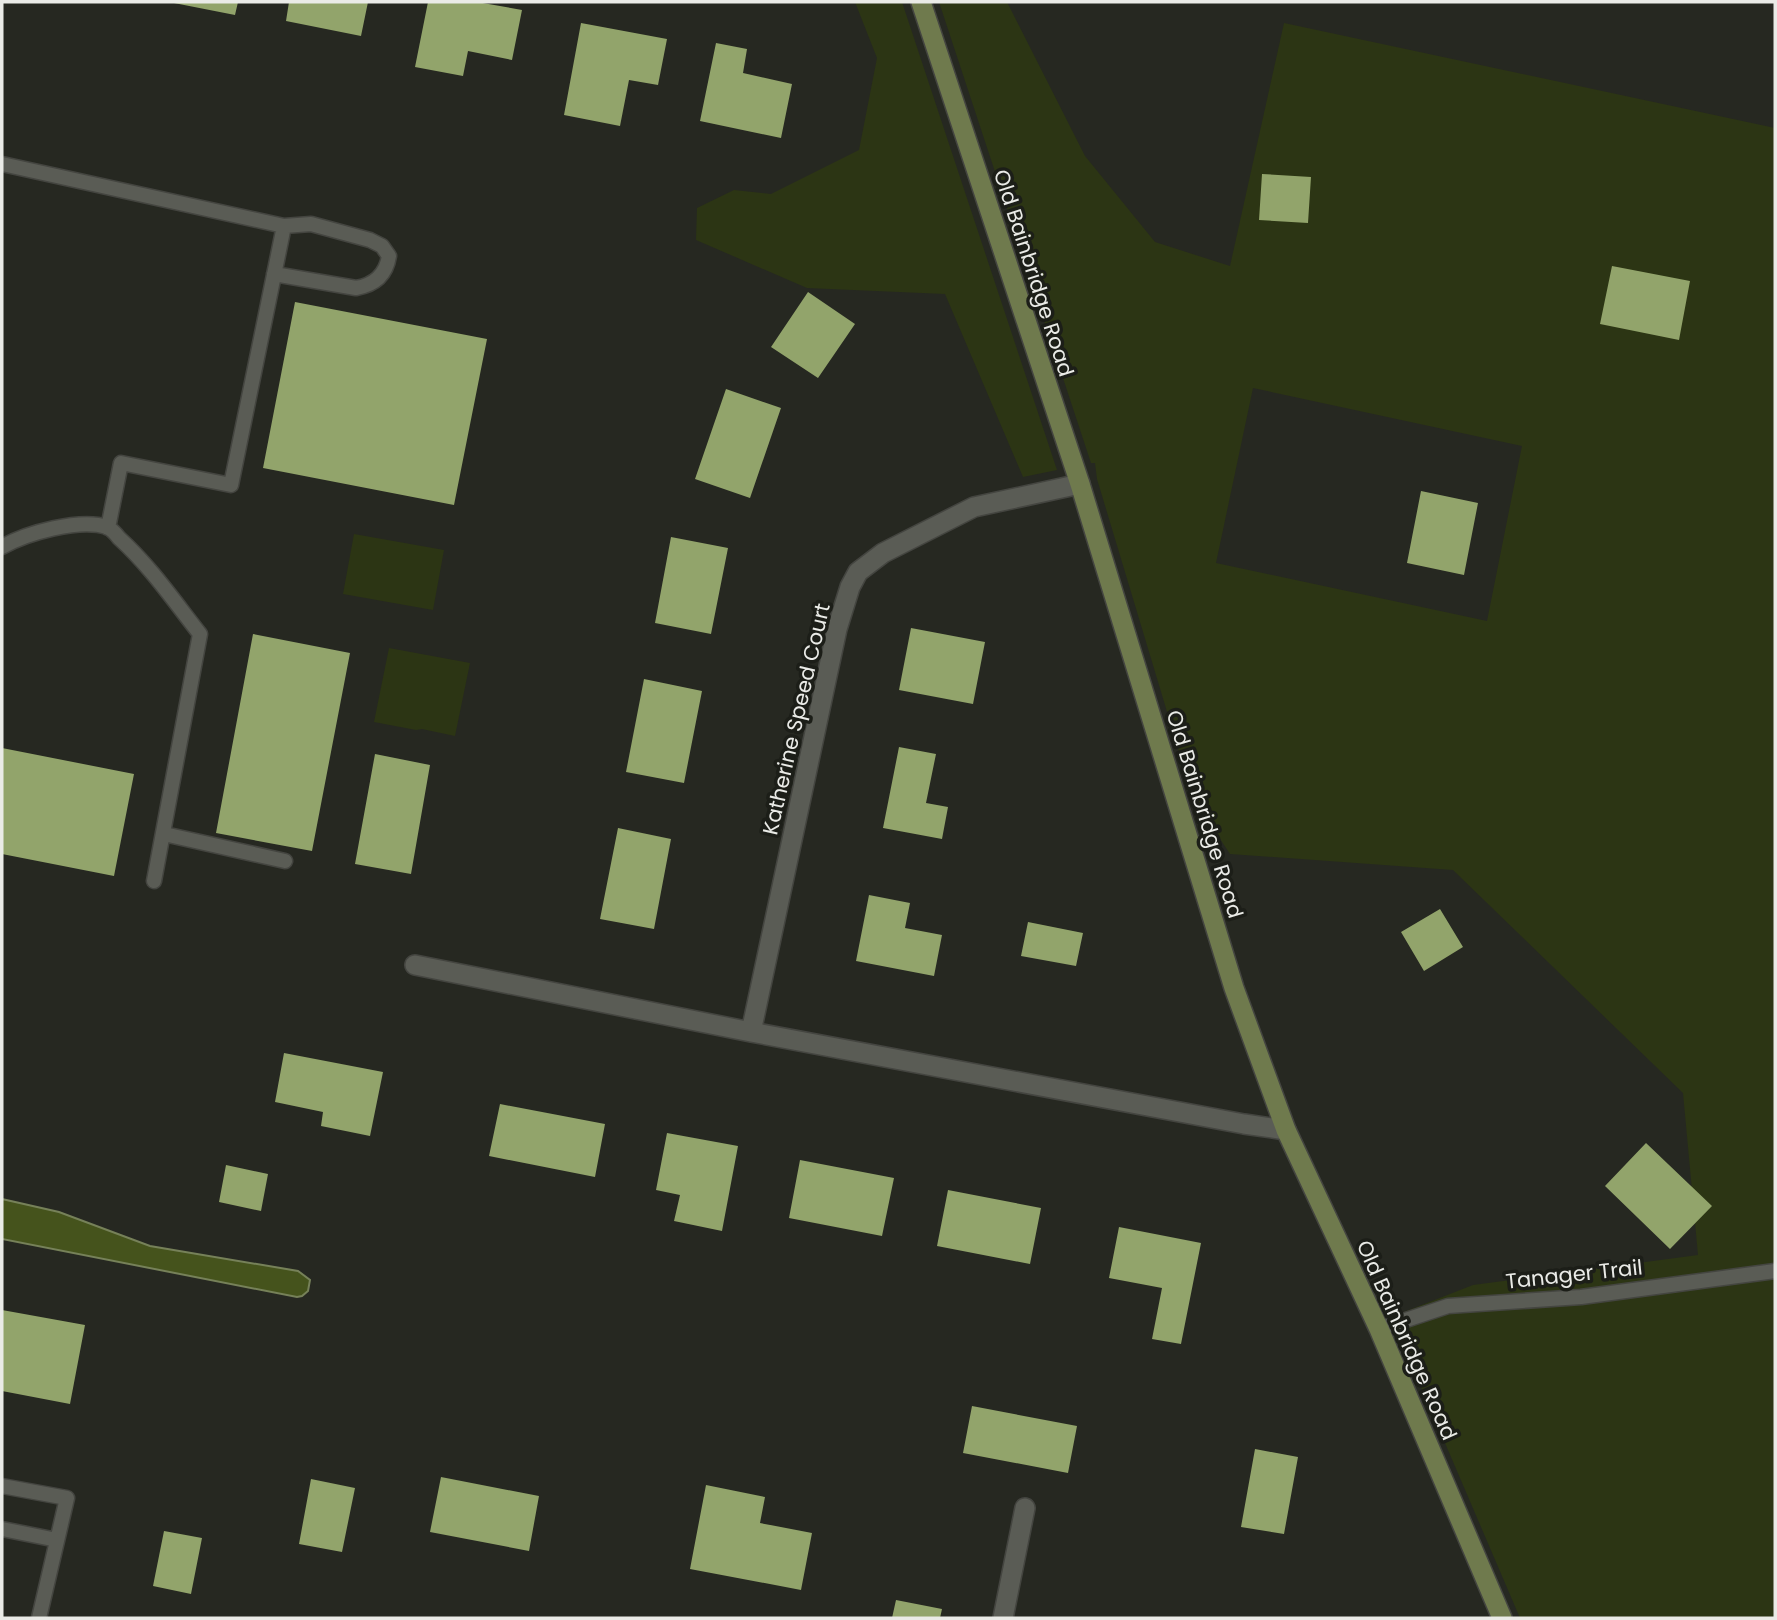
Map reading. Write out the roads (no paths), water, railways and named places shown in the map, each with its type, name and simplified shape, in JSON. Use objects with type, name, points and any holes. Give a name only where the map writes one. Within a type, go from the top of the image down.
[{"type":"main road","name":"Old Bainbridge Road","points":[[921,2],[1080,484],[1234,988],[1286,1130],[1379,1329],[1502,1618]]},
{"type":"street","name":"Katherine Speed Court","points":[[751,1032],[837,629],[850,587],[858,572],[883,553],[974,507],[1080,484]]},
{"type":"street","points":[[415,965],[751,1032],[1230,1122],[1286,1130]]},
{"type":"street","points":[[1003,1618],[1025,1508]]},
{"type":"lane","points":[[2,164],[284,226],[311,224],[370,240],[382,246],[389,256],[382,276],[365,287],[356,288],[274,274]]},
{"type":"lane","points":[[108,528],[121,463],[231,485],[284,226]]},
{"type":"lane","points":[[2,547],[44,530],[86,524],[108,528],[137,554],[200,634],[154,881]]},
{"type":"lane","points":[[164,834],[285,861]]},
{"type":"lane","name":"Tanager Trail","points":[[1379,1329],[1448,1306],[1581,1297],[1775,1272]]},
{"type":"lane","points":[[2,1486],[68,1498],[39,1618]]},
{"type":"lane","points":[[2,1530],[57,1540]]}]
